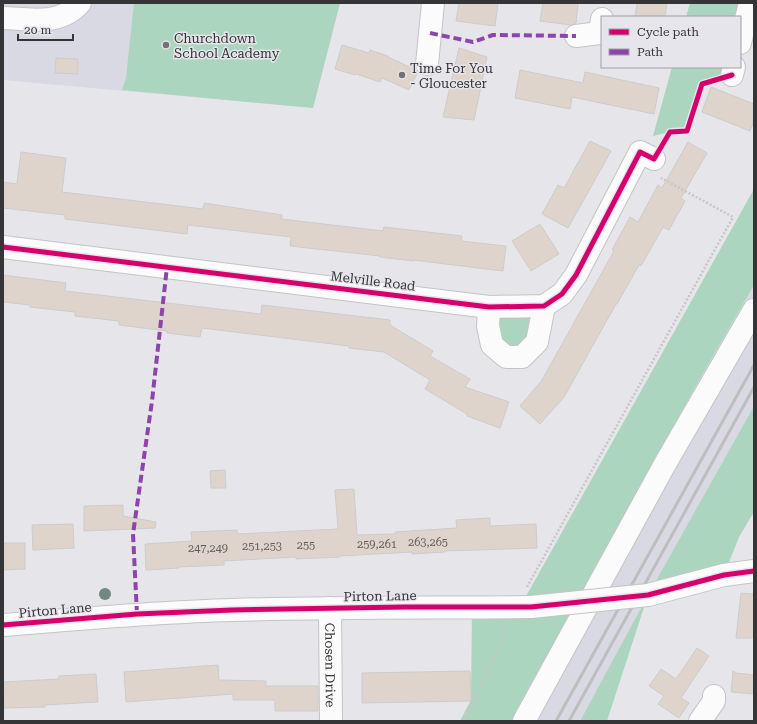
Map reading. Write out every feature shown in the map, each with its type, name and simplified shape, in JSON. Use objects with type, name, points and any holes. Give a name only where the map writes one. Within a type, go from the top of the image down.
[{"type":"street","points":[[3,18],[48,20],[65,15],[80,3]]},
{"type":"street","points":[[427,64],[433,3]]},
{"type":"street","points":[[603,16],[604,3]]},
{"type":"street","points":[[741,39],[750,3]]},
{"type":"street","points":[[576,36],[601,26]]},
{"type":"street","points":[[489,307],[488,326],[492,345],[506,357],[522,357],[537,342],[544,306],[562,294],[576,275],[640,152],[657,168]]},
{"type":"street","name":"Melville Road","points":[[3,247],[489,307],[544,306]]},
{"type":"street","points":[[524,721],[665,464],[754,310]]},
{"type":"street","name":"Pirton Lane","points":[[3,625],[145,614],[232,610],[472,606],[523,607],[648,595],[724,575],[754,571]]},
{"type":"street","name":"Chosen Drive","points":[[330,608],[331,721]]},
{"type":"street","points":[[700,721],[714,701],[714,696]]},
{"type":"path","points":[[464,721],[523,607],[733,217],[657,168]]},
{"type":"shaded area","name":"Churchdown School Academy","points":[[3,3],[340,3],[313,108],[3,80]]},
{"type":"shaded area","points":[[754,285],[754,406],[648,595],[580,721],[511,721],[698,382]]},
{"type":"green space","name":"Churchdown School Academy","points":[[134,3],[340,3],[313,108],[122,90],[126,78]]},
{"type":"green space","points":[[690,3],[750,3],[741,16],[686,16]]},
{"type":"green space","points":[[672,68],[734,68],[732,75],[702,84],[687,131],[670,132],[653,136]]},
{"type":"green space","points":[[754,189],[754,285],[698,382],[511,721],[460,721],[471,700],[472,606],[520,607]]},
{"type":"green space","points":[[544,306],[537,342],[506,357],[489,307]]},
{"type":"green space","points":[[754,406],[754,512],[739,537],[724,575],[648,595]]},
{"type":"green space","points":[[648,595],[607,721],[580,721]]},
{"type":"building","points":[[459,3],[498,3],[495,26],[456,21]]},
{"type":"building","points":[[543,3],[578,3],[576,23],[571,25],[540,21]]},
{"type":"building","points":[[637,3],[667,3],[665,16],[635,16]]},
{"type":"building","points":[[342,45],[369,53],[370,50],[388,56],[416,70],[418,72],[409,90],[382,78],[380,82],[335,69]]},
{"type":"building","points":[[459,48],[487,57],[474,120],[443,117]]},
{"type":"building","points":[[56,58],[78,59],[78,74],[55,73]]},
{"type":"building","points":[[520,70],[583,83],[585,72],[659,88],[654,114],[572,97],[570,109],[515,98]]},
{"type":"building","points":[[711,87],[754,104],[754,121],[750,131],[702,112]]},
{"type":"building","points":[[590,141],[611,151],[568,228],[542,214],[558,185],[564,188]]},
{"type":"building","points":[[688,142],[707,153],[681,198],[685,201],[669,230],[663,227],[641,266],[639,265],[564,397],[540,424],[520,406],[542,380],[614,251],[612,250],[630,217],[638,222],[658,185],[662,188]]},
{"type":"building","points":[[21,152],[66,158],[62,192],[203,209],[204,203],[282,215],[281,219],[383,231],[384,227],[462,236],[461,241],[506,246],[503,271],[290,246],[291,237],[188,225],[187,234],[65,219],[65,215],[3,208],[3,182],[17,184]]},
{"type":"building","points":[[540,224],[559,254],[531,271],[512,241]]},
{"type":"building","points":[[3,275],[66,283],[65,291],[261,314],[262,305],[390,320],[390,325],[433,351],[430,356],[470,379],[465,387],[509,402],[500,428],[467,416],[467,414],[425,389],[430,380],[384,352],[349,348],[349,346],[202,328],[200,337],[167,333],[167,331],[119,325],[119,321],[75,316],[75,312],[30,307],[30,305],[3,302]]},
{"type":"building","points":[[225,470],[226,488],[211,488],[210,471]]},
{"type":"building","points":[[354,489],[357,535],[395,534],[395,532],[457,528],[456,520],[490,518],[490,526],[536,524],[537,548],[224,561],[224,565],[146,570],[145,544],[192,541],[191,532],[237,530],[237,534],[338,529],[335,490]]},
{"type":"building","points":[[123,505],[123,516],[156,522],[155,528],[84,531],[84,506]]},
{"type":"building","points":[[73,524],[74,548],[33,550],[32,525]]},
{"type":"building","points":[[3,543],[25,543],[25,569],[3,570]]},
{"type":"building","points":[[741,593],[754,594],[754,638],[736,638]]},
{"type":"building","points":[[697,648],[709,656],[681,698],[689,703],[679,718],[658,704],[664,696],[649,686],[661,669],[676,679]]},
{"type":"building","points":[[218,665],[219,680],[266,681],[266,686],[318,686],[318,711],[275,711],[275,700],[233,700],[233,694],[126,702],[124,672]]},
{"type":"building","points":[[470,671],[471,701],[362,703],[362,673]]},
{"type":"building","points":[[733,671],[736,673],[754,675],[754,694],[731,692]]},
{"type":"building","points":[[96,674],[98,702],[45,705],[45,707],[4,708],[3,682],[59,679],[59,676]]},
{"type":"railway","points":[[556,721],[754,365]]},
{"type":"railway","points":[[569,721],[754,387]]},
{"type":"marked path","points":[[430,33],[473,42],[493,35],[576,36]]},
{"type":"marked path","points":[[137,614],[133,534],[152,401],[167,267]]},
{"type":"cycle path","points":[[3,247],[489,307],[544,306],[562,294],[576,275],[640,152],[654,159],[670,132],[687,131],[702,84],[732,75]]},
{"type":"cycle path","points":[[3,625],[137,614],[232,610],[404,607],[531,607],[648,595],[724,575],[754,571]]},
{"type":"place","name":"Churchdown School Academy","points":[[166,45]]},
{"type":"place","name":"Time For You - Gloucester","points":[[402,75]]}]
